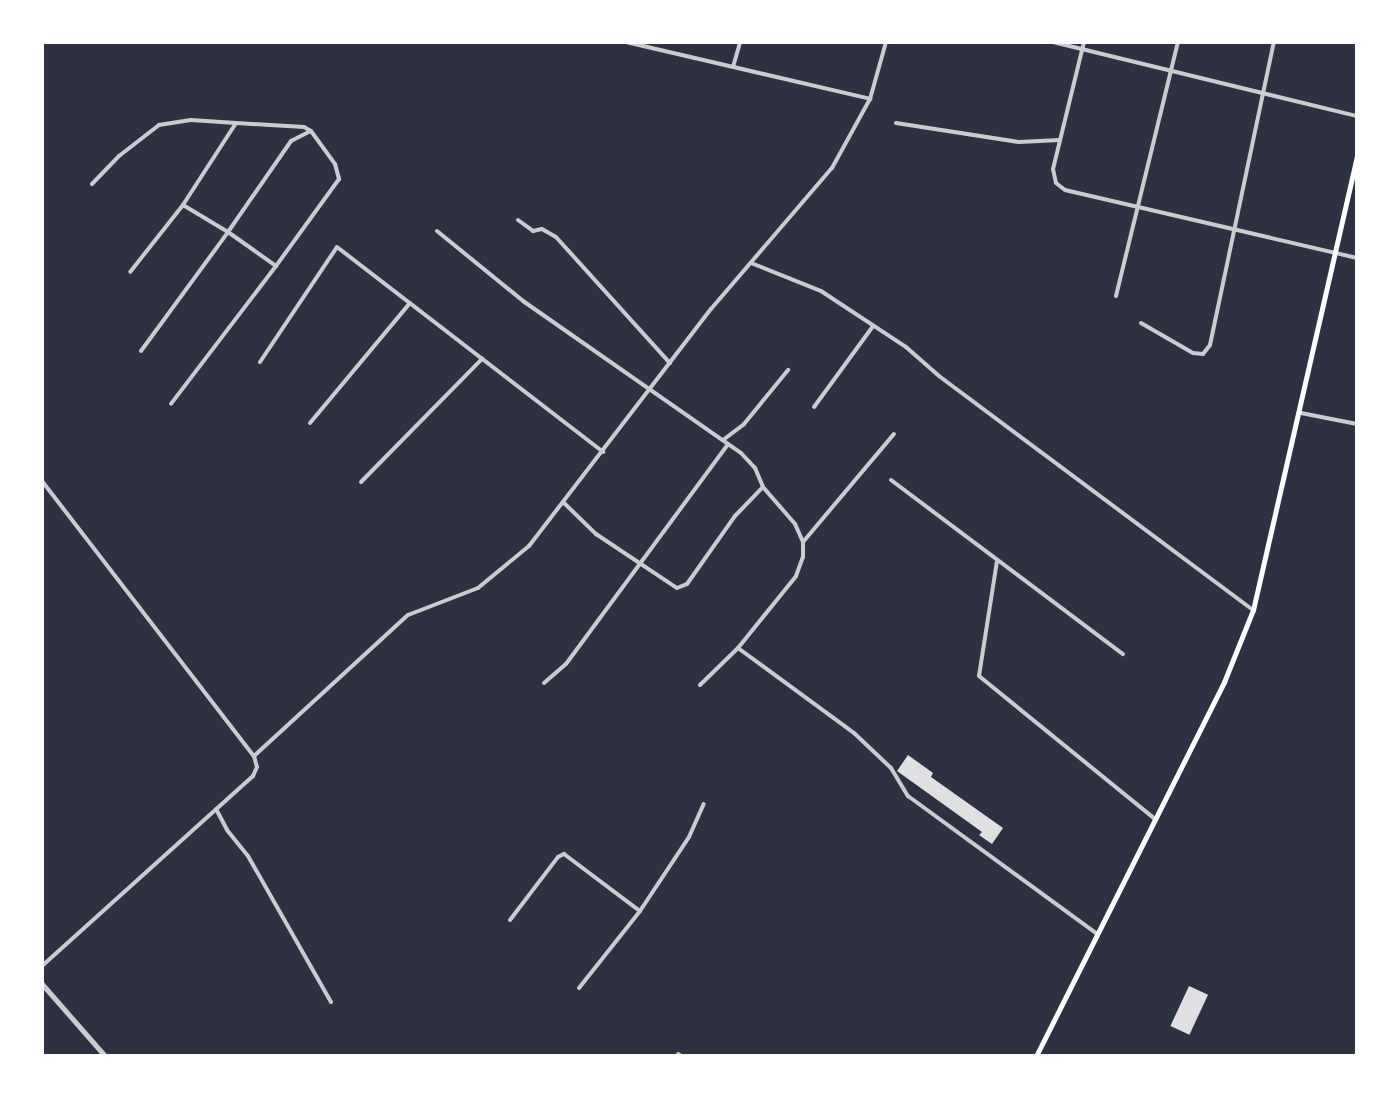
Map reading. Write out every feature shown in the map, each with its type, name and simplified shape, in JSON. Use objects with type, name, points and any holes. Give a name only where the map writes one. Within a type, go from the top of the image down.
[{"type":"main road","points":[[1036,1056],[1224,682],[1253,610],[1301,413],[1357,155]]},
{"type":"street","points":[[626,42],[870,99]]},
{"type":"street","points":[[733,67],[740,42]]},
{"type":"street","points":[[254,756],[408,615],[478,588],[529,546],[670,363],[832,168],[870,99],[886,42]]},
{"type":"street","points":[[1053,42],[1084,45],[1171,72],[1357,116]]},
{"type":"street","points":[[1116,296],[1178,42]]},
{"type":"street","points":[[1141,323],[1193,353],[1203,354],[1210,345],[1274,42]]},
{"type":"street","points":[[1084,45],[1053,169],[1056,183],[1065,190],[1357,258]]},
{"type":"street","points":[[92,184],[119,156],[159,125],[191,120],[311,131],[335,164],[339,179],[171,404]]},
{"type":"street","points":[[130,272],[183,205],[236,123]]},
{"type":"street","points":[[896,123],[1019,142],[1060,140]]},
{"type":"street","points":[[141,351],[291,141],[311,131]]},
{"type":"street","points":[[183,205],[276,266]]},
{"type":"street","points":[[518,220],[533,231],[542,229],[556,237],[670,363]]},
{"type":"street","points":[[437,231],[523,301],[728,444],[755,468],[763,487],[795,524],[803,542],[803,557],[796,576],[738,648],[700,685]]},
{"type":"street","points":[[260,362],[337,247],[604,452]]},
{"type":"street","points":[[751,263],[821,291],[873,326],[1253,610]]},
{"type":"street","points":[[310,423],[410,303]]},
{"type":"street","points":[[814,407],[873,326]]},
{"type":"street","points":[[361,482],[482,359]]},
{"type":"street","points":[[723,440],[744,424],[788,370]]},
{"type":"street","points":[[1301,413],[1357,424]]},
{"type":"street","points":[[803,542],[894,434]]},
{"type":"street","points":[[544,683],[566,664],[728,444]]},
{"type":"street","points":[[891,480],[1123,654]]},
{"type":"street","points":[[42,481],[254,756],[257,767],[253,776],[42,966]]},
{"type":"street","points":[[564,503],[596,534],[673,586],[687,584],[735,516],[763,487]]},
{"type":"street","points":[[997,561],[979,676],[1155,819]]},
{"type":"street","points":[[738,648],[854,733],[891,768],[908,796],[1097,934]]},
{"type":"street","points":[[579,988],[640,911],[689,837],[704,804]]},
{"type":"street","points":[[216,809],[255,867],[331,1002]]},
{"type":"street","points":[[510,920],[561,855],[568,856],[640,911]]},
{"type":"street","points":[[42,984],[105,1056]]},
{"type":"building","points":[[908,755],[933,773],[931,777],[1003,828],[992,844],[979,835],[982,832],[897,771]]},
{"type":"building","points":[[1189,986],[1208,995],[1189,1035],[1170,1026]]}]
